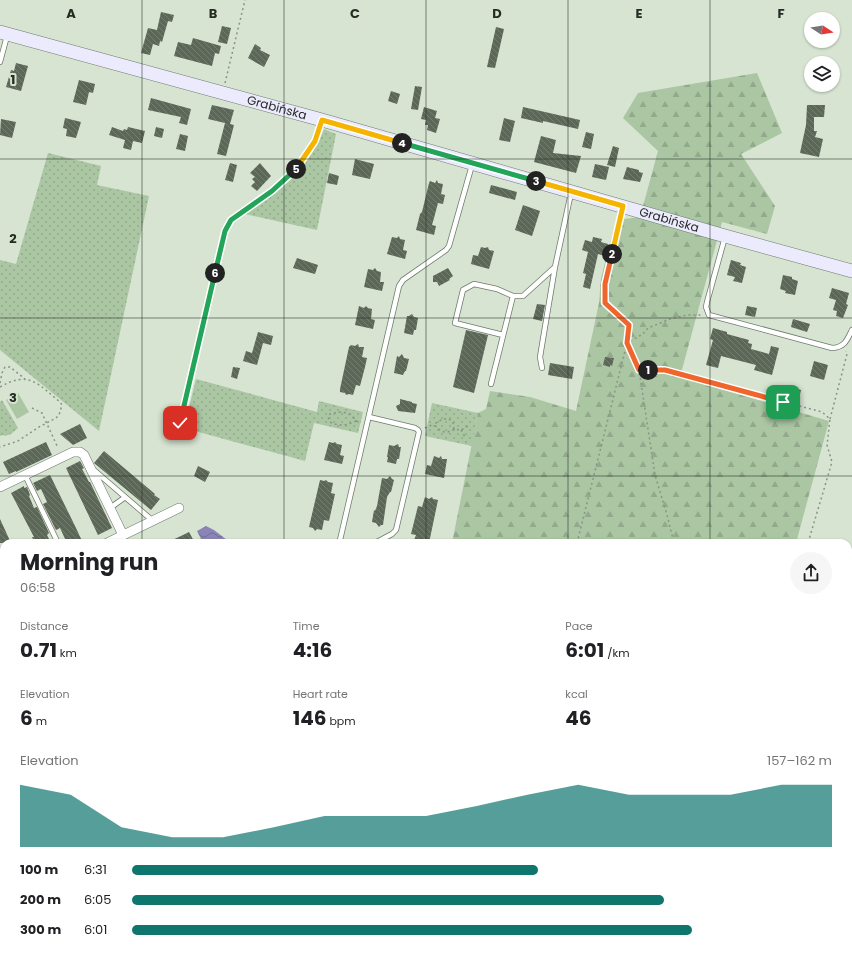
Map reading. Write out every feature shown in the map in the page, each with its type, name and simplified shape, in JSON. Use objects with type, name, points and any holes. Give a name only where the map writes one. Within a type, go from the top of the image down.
[{"type":"street","name":"Grabińska","points":[[4,33],[322,120],[852,271]]},
{"type":"street","points":[[0,487],[73,452],[80,452],[84,455],[123,535]]},
{"type":"street","points":[[115,539],[179,508]]},
{"type":"lane","points":[[0,62],[4,33]]},
{"type":"lane","points":[[340,539],[399,286],[403,280],[448,248],[473,163]]},
{"type":"lane","points":[[542,368],[540,356],[555,267],[571,191]]},
{"type":"lane","points":[[725,236],[707,302],[706,307],[709,315],[832,348],[840,347],[844,344],[852,330]]},
{"type":"lane","points":[[503,335],[455,323],[463,290],[474,284],[513,296],[523,296],[555,267]]},
{"type":"lane","points":[[491,384],[513,296]]},
{"type":"lane","points":[[369,417],[418,430],[419,432],[396,530],[383,539]]},
{"type":"lane","points":[[90,468],[152,521]]},
{"type":"lane","points":[[25,475],[56,539]]},
{"type":"lane","points":[[110,508],[124,498]]},
{"type":"path","points":[[222,92],[245,0]]},
{"type":"path","points":[[180,423],[225,231],[231,220],[272,191],[296,169],[315,141],[322,120]]},
{"type":"path","points":[[578,539],[627,343],[629,325],[605,303],[605,284],[623,206]]},
{"type":"path","points":[[627,343],[643,334],[648,328],[670,319],[687,315],[709,315]]},
{"type":"path","points":[[627,343],[639,370],[655,475],[673,539]]},
{"type":"path","points":[[809,539],[832,462],[826,445],[830,419],[847,354],[844,344]]},
{"type":"path","points":[[0,383],[3,369],[8,366],[26,379],[37,382],[60,402],[62,406],[59,415],[56,418],[18,441],[0,447]]},
{"type":"path","points":[[639,370],[665,370],[822,412],[830,419]]},
{"type":"path","points":[[0,387],[12,381],[26,379]]},
{"type":"path","points":[[32,408],[42,413],[62,457]]},
{"type":"path","points":[[356,421],[352,415],[347,412],[330,414],[328,418],[332,423],[340,425],[348,425],[356,421],[363,422]]},
{"type":"path","points":[[418,430],[443,419],[449,419],[453,422],[454,429]]},
{"type":"path","points":[[434,424],[443,432],[454,429],[461,430],[468,426]]},
{"type":"path","points":[[461,430],[465,437]]},
{"type":"green space","points":[[757,73],[782,133],[741,154],[775,206],[767,234],[722,222],[680,377],[829,421],[797,539],[453,539],[478,413],[486,409],[490,391],[530,397],[576,411],[599,303],[601,278],[617,217],[625,219],[640,217],[658,151],[623,118],[638,93]]},
{"type":"green space","points":[[324,129],[336,134],[317,230],[245,214],[270,197],[292,179],[310,157]]},
{"type":"green space","points":[[48,153],[101,166],[97,185],[149,196],[99,431],[0,350],[0,260],[16,264]]},
{"type":"green space","points":[[196,379],[317,412],[319,401],[363,412],[358,433],[314,423],[305,461],[184,428]]},
{"type":"green space","points":[[18,393],[29,412],[17,419],[6,400]]},
{"type":"green space","points":[[2,400],[18,428],[11,434],[5,436],[0,436],[0,402]]},
{"type":"green space","points":[[432,403],[478,413],[472,446],[425,436]]},
{"type":"water","points":[[206,526],[226,539],[201,539],[197,531]]},
{"type":"building","points":[[161,12],[174,15],[172,22],[168,21],[162,42],[160,41],[159,46],[153,44],[150,55],[141,53],[148,28],[157,30]]},
{"type":"building","points":[[222,26],[231,28],[227,44],[218,42]]},
{"type":"building","points":[[496,27],[504,29],[495,68],[487,67]]},
{"type":"building","points":[[193,38],[221,46],[219,54],[215,53],[212,66],[174,56],[178,42],[191,45]]},
{"type":"building","points":[[255,44],[261,48],[260,50],[270,55],[264,67],[248,58]]},
{"type":"building","points":[[16,63],[28,66],[21,91],[6,87],[11,70],[14,71]]},
{"type":"building","points":[[79,80],[95,84],[93,93],[89,92],[86,105],[73,102]]},
{"type":"building","points":[[415,86],[422,87],[418,110],[411,109]]},
{"type":"building","points":[[391,91],[400,94],[397,104],[388,101]]},
{"type":"building","points":[[151,98],[191,109],[187,125],[179,123],[181,117],[148,110]]},
{"type":"building","points":[[212,105],[234,110],[230,124],[234,125],[226,156],[217,154],[225,123],[208,119]]},
{"type":"building","points":[[807,105],[825,105],[824,117],[814,117],[814,131],[817,131],[815,137],[823,139],[819,157],[800,153],[806,125]]},
{"type":"building","points":[[424,107],[437,111],[435,118],[440,119],[436,133],[427,130],[428,125],[425,125],[426,120],[421,119]]},
{"type":"building","points":[[523,107],[580,120],[578,129],[543,121],[543,123],[521,118]]},
{"type":"building","points":[[65,118],[81,122],[76,138],[66,136],[67,129],[63,128]]},
{"type":"building","points":[[504,118],[515,121],[510,142],[499,140]]},
{"type":"building","points":[[1,119],[16,122],[12,138],[0,135]]},
{"type":"building","points":[[112,127],[123,131],[124,129],[127,130],[128,127],[145,131],[142,143],[133,141],[131,150],[123,148],[125,140],[109,135]]},
{"type":"building","points":[[156,127],[164,129],[162,138],[154,136]]},
{"type":"building","points":[[586,132],[594,134],[591,149],[582,147]]},
{"type":"building","points":[[180,134],[188,136],[185,151],[176,149]]},
{"type":"building","points":[[541,136],[556,140],[553,153],[581,156],[576,173],[534,162]]},
{"type":"building","points":[[613,146],[619,148],[615,167],[607,165]]},
{"type":"building","points":[[355,159],[374,164],[370,179],[352,175]]},
{"type":"building","points":[[230,163],[237,165],[233,182],[225,180]]},
{"type":"building","points":[[260,163],[271,176],[257,191],[251,186],[255,182],[252,179],[255,177],[250,173]]},
{"type":"building","points":[[595,164],[609,167],[606,180],[592,177]]},
{"type":"building","points":[[627,167],[639,170],[639,172],[643,173],[640,182],[623,179]]},
{"type":"building","points":[[329,173],[339,176],[337,185],[327,183]]},
{"type":"building","points":[[437,180],[438,183],[443,184],[441,194],[445,195],[443,204],[438,203],[432,225],[436,226],[434,235],[416,230],[429,183],[430,181],[435,183]]},
{"type":"building","points":[[491,185],[517,192],[515,200],[489,193]]},
{"type":"building","points":[[523,205],[540,211],[532,236],[515,230]]},
{"type":"building","points":[[399,236],[400,239],[405,240],[403,250],[407,251],[405,259],[387,254],[392,237],[397,238]]},
{"type":"building","points":[[593,237],[602,239],[601,242],[608,244],[605,256],[598,254],[590,289],[583,287],[586,274],[583,273],[588,252],[582,250],[585,240],[592,242]]},
{"type":"building","points":[[481,247],[488,247],[489,250],[494,251],[489,269],[471,264],[473,255],[478,256]]},
{"type":"building","points":[[297,258],[318,265],[315,274],[293,268]]},
{"type":"building","points":[[731,260],[741,263],[740,265],[746,267],[742,283],[733,281],[735,277],[727,275]]},
{"type":"building","points":[[375,268],[377,271],[381,272],[380,282],[384,282],[382,291],[364,287],[368,269],[373,270]]},
{"type":"building","points":[[448,268],[453,276],[449,279],[450,280],[439,286],[437,282],[433,282],[433,276]]},
{"type":"building","points":[[783,275],[792,277],[792,279],[798,281],[795,295],[785,293],[786,291],[780,289]]},
{"type":"building","points":[[832,288],[849,293],[846,304],[848,305],[843,318],[836,316],[837,311],[833,310],[836,300],[829,298]]},
{"type":"building","points":[[537,304],[545,305],[542,321],[533,319]]},
{"type":"building","points":[[359,306],[364,308],[366,306],[372,309],[371,319],[375,320],[373,329],[355,325]]},
{"type":"building","points":[[747,306],[757,308],[755,317],[745,315]]},
{"type":"building","points":[[412,314],[414,317],[418,318],[416,330],[414,330],[413,335],[404,333],[407,316]]},
{"type":"building","points":[[793,319],[810,324],[807,332],[791,327]]},
{"type":"building","points":[[713,328],[727,332],[727,334],[749,340],[748,343],[752,344],[751,349],[769,354],[771,346],[779,348],[772,375],[754,370],[756,365],[721,356],[718,368],[706,365],[713,340],[710,339]]},
{"type":"building","points":[[466,330],[488,335],[474,393],[453,387]]},
{"type":"building","points":[[258,332],[273,336],[271,345],[263,343],[257,365],[243,361],[246,351],[252,353]]},
{"type":"building","points":[[358,344],[359,347],[364,347],[362,357],[367,358],[365,367],[360,386],[356,385],[353,395],[346,395],[345,393],[340,392],[340,389],[349,347],[351,345],[355,346]]},
{"type":"building","points":[[402,354],[404,358],[409,359],[406,371],[403,375],[394,373],[397,356],[399,357]]},
{"type":"building","points":[[605,357],[614,358],[612,366],[610,365],[610,367],[603,365]]},
{"type":"building","points":[[814,361],[828,365],[824,380],[810,376]]},
{"type":"building","points":[[550,363],[574,367],[572,379],[548,375]]},
{"type":"building","points":[[233,367],[240,368],[237,379],[231,377]]},
{"type":"building","points":[[793,388],[801,390],[798,403],[790,401]]},
{"type":"building","points":[[400,399],[417,404],[415,413],[398,411],[396,406],[400,404]]},
{"type":"building","points":[[80,424],[87,438],[73,445],[60,434]]},
{"type":"building","points":[[46,442],[52,455],[9,474],[3,462]]},
{"type":"building","points":[[329,442],[335,442],[342,445],[340,455],[344,456],[342,464],[324,460]]},
{"type":"building","points":[[398,444],[399,447],[401,447],[399,459],[397,459],[396,464],[387,462],[389,445],[394,446]]},
{"type":"building","points":[[104,451],[160,499],[151,510],[94,463]]},
{"type":"building","points":[[434,456],[439,458],[441,456],[442,459],[447,459],[444,478],[425,474],[427,465],[431,466]]},
{"type":"building","points":[[80,461],[84,468],[82,469],[90,482],[112,528],[98,535],[66,468]]},
{"type":"building","points":[[198,466],[210,472],[205,482],[194,476]]},
{"type":"building","points":[[50,475],[81,539],[65,539],[60,528],[56,530],[43,504],[47,502],[41,489],[37,491],[33,483]]},
{"type":"building","points":[[390,476],[394,480],[391,492],[387,497],[383,525],[379,527],[376,523],[372,522],[374,510],[375,511],[377,506],[382,478],[387,479]]},
{"type":"building","points":[[320,480],[326,480],[333,483],[331,493],[335,494],[329,521],[324,520],[322,530],[317,529],[315,531],[313,528],[309,527]]},
{"type":"building","points":[[24,486],[24,488],[27,487],[34,508],[37,507],[49,533],[47,535],[49,539],[33,539],[32,537],[34,537],[11,493]]},
{"type":"building","points":[[425,497],[429,499],[432,497],[433,499],[438,500],[430,539],[414,539],[416,535],[411,534],[418,506],[422,507]]},
{"type":"building","points":[[0,519],[9,539],[0,539]]},
{"type":"building","points":[[189,532],[193,539],[174,539]]},
{"type":"route","points":[[180,423],[225,231],[231,220],[272,191],[296,169],[315,141],[322,120],[623,206],[605,284],[605,303],[629,325],[627,343],[639,370],[665,370],[783,402]]}]
